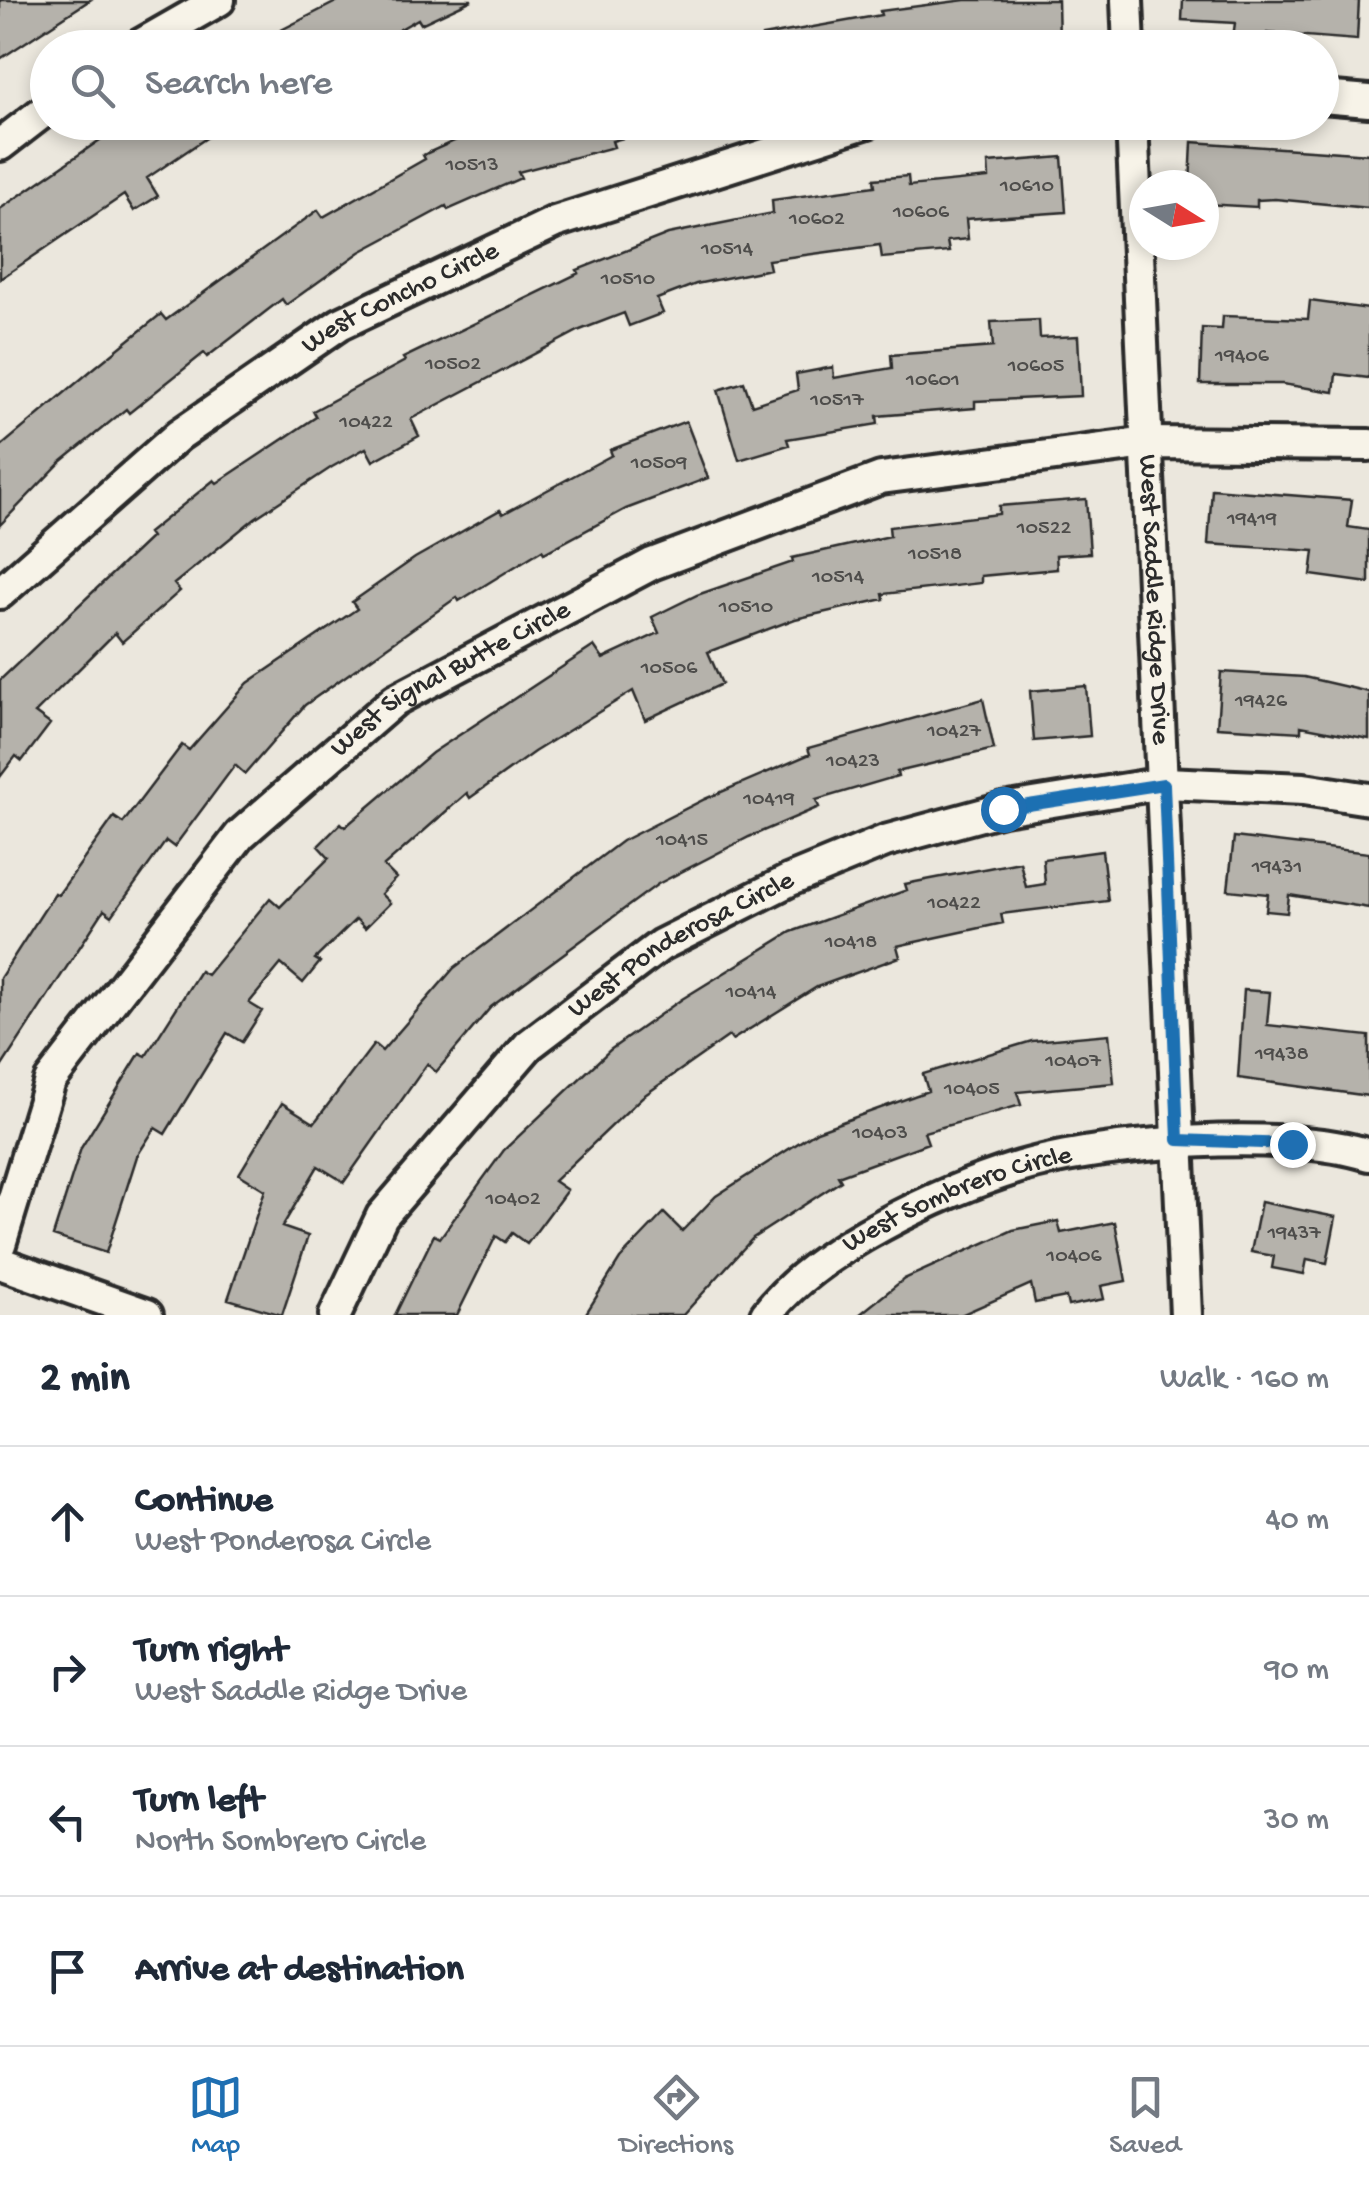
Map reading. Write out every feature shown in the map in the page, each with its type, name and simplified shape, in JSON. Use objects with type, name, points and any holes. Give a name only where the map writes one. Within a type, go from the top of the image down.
[{"type":"street","points":[[166,30],[218,0]]},
{"type":"street","points":[[1127,0],[1128,30]]},
{"type":"street","points":[[1339,98],[1369,101]]},
{"type":"street","points":[[0,146],[30,122]]},
{"type":"street","name":"West Concho Circle","points":[[0,592],[179,436],[340,324],[555,222],[812,140]]},
{"type":"street","name":"West Saddle Ridge Drive","points":[[1133,140],[1186,1315]]},
{"type":"street","name":"West Signal Butte Circle","points":[[0,1244],[50,1080],[240,835],[395,700],[652,564],[880,478],[1147,443],[1369,445]]},
{"type":"street","name":"West Ponderosa Circle","points":[[335,1315],[382,1216],[529,1045],[661,945],[790,880],[885,841],[1003,809],[1164,784],[1304,789],[1369,799]]},
{"type":"street","name":"West Sombrero Circle","points":[[766,1315],[782,1293],[887,1221],[1022,1166],[1178,1140],[1292,1144],[1369,1155]]},
{"type":"street","points":[[0,1264],[148,1315]]},
{"type":"building","points":[[0,0],[90,0],[44,30],[30,30],[30,39],[0,59]]},
{"type":"building","points":[[340,0],[472,0],[399,30],[281,30]]},
{"type":"building","points":[[965,0],[1058,0],[1059,30],[796,30],[881,15],[880,11]]},
{"type":"building","points":[[1183,0],[1359,0],[1357,40],[1339,39],[1339,30],[1234,30],[1235,23],[1182,20]]},
{"type":"building","points":[[100,140],[203,140],[147,178],[158,196],[134,211],[124,195],[0,279],[0,209]]},
{"type":"building","points":[[456,140],[616,140],[612,141],[614,147],[518,172],[521,178],[448,210],[446,206],[360,252],[286,305],[282,299],[207,357],[204,353],[129,413],[126,409],[61,462],[0,525],[0,447],[161,314],[166,320],[318,210],[323,217],[425,159],[423,155]]},
{"type":"building","points":[[1192,142],[1369,154],[1369,208],[1275,199],[1257,200],[1257,207],[1219,205],[1219,170],[1191,170]]},
{"type":"building","points":[[1062,157],[1066,212],[966,219],[968,239],[947,241],[949,252],[882,258],[880,245],[768,260],[770,269],[696,284],[657,299],[663,313],[629,326],[624,313],[580,330],[411,419],[419,436],[373,461],[366,448],[332,467],[255,518],[174,584],[180,591],[122,642],[115,633],[35,713],[50,724],[22,761],[16,756],[0,777],[0,680],[151,537],[148,533],[214,480],[217,483],[316,417],[313,411],[405,361],[403,358],[579,273],[577,270],[668,234],[773,213],[772,200],[875,186],[874,179],[908,176],[909,186],[989,178],[988,163]]},
{"type":"building","points":[[1310,301],[1369,309],[1369,378],[1336,374],[1334,392],[1282,384],[1200,384],[1202,328],[1222,329],[1223,316],[1308,319]]},
{"type":"building","points":[[1039,320],[1040,338],[1078,336],[1081,396],[975,401],[975,408],[877,416],[878,424],[787,439],[789,445],[739,460],[718,390],[744,382],[752,405],[798,390],[796,374],[833,367],[834,378],[892,368],[891,355],[993,347],[991,322]]},
{"type":"building","points":[[686,421],[708,478],[626,509],[544,553],[542,550],[459,601],[457,597],[305,705],[245,774],[235,765],[174,847],[166,841],[112,916],[104,910],[0,1069],[0,978],[55,893],[58,895],[114,817],[123,823],[182,745],[189,750],[248,683],[357,609],[352,602],[415,558],[500,510],[503,514],[612,455],[610,450]]},
{"type":"building","points":[[1212,489],[1352,500],[1348,527],[1369,530],[1369,583],[1311,575],[1314,551],[1208,544]]},
{"type":"building","points":[[1086,499],[1090,553],[1056,555],[1057,569],[981,576],[981,583],[883,594],[884,599],[795,619],[708,652],[722,684],[645,720],[633,691],[534,752],[470,798],[467,793],[384,866],[396,878],[381,894],[390,903],[365,928],[356,919],[315,959],[320,962],[303,983],[281,964],[249,1003],[262,1011],[242,1042],[227,1033],[165,1134],[155,1128],[137,1156],[106,1253],[53,1236],[81,1148],[140,1053],[146,1056],[200,971],[207,975],[270,898],[280,907],[329,858],[318,846],[341,823],[345,827],[432,753],[594,646],[603,659],[659,633],[652,617],[697,595],[793,562],[792,558],[890,536],[889,527],[999,514],[999,506]]},
{"type":"building","points":[[1221,672],[1304,677],[1369,692],[1369,739],[1301,726],[1301,732],[1217,727]]},
{"type":"building","points":[[1086,686],[1090,736],[1034,741],[1030,691]]},
{"type":"building","points":[[983,699],[994,749],[897,772],[898,776],[816,800],[819,807],[749,837],[658,884],[491,1007],[436,1072],[427,1064],[344,1182],[318,1166],[282,1227],[308,1236],[282,1315],[228,1299],[265,1190],[239,1174],[282,1103],[314,1123],[374,1044],[382,1051],[454,968],[622,841],[705,799],[810,754],[808,748]]},
{"type":"building","points":[[1234,837],[1369,853],[1369,908],[1289,895],[1287,913],[1266,911],[1268,894],[1228,890]]},
{"type":"building","points":[[1102,851],[1108,901],[1001,914],[1003,923],[897,946],[900,957],[817,987],[732,1040],[729,1036],[642,1097],[554,1181],[567,1190],[527,1244],[512,1233],[505,1242],[496,1236],[457,1315],[395,1315],[434,1235],[440,1238],[504,1150],[610,1050],[682,999],[791,932],[907,890],[905,884],[1020,862],[1026,887],[1045,884],[1043,859]]},
{"type":"building","points":[[1244,990],[1270,992],[1267,1025],[1369,1036],[1369,1096],[1238,1078]]},
{"type":"building","points":[[1109,1034],[1114,1083],[1017,1092],[1021,1105],[924,1132],[928,1143],[838,1176],[841,1181],[753,1238],[683,1315],[585,1315],[620,1259],[664,1213],[682,1231],[716,1196],[817,1131],[928,1091],[923,1074],[1032,1041]]},
{"type":"building","points":[[1261,1202],[1336,1217],[1327,1263],[1307,1259],[1304,1274],[1272,1268],[1274,1256],[1251,1252]]},
{"type":"building","points":[[1058,1221],[1061,1233],[1115,1222],[1126,1281],[1101,1286],[1104,1299],[1068,1306],[1066,1297],[1035,1303],[1031,1284],[961,1315],[859,1315],[904,1279],[1013,1230]]},
{"type":"route","points":[[1003,809],[1164,784],[1178,1140],[1292,1144]]}]
